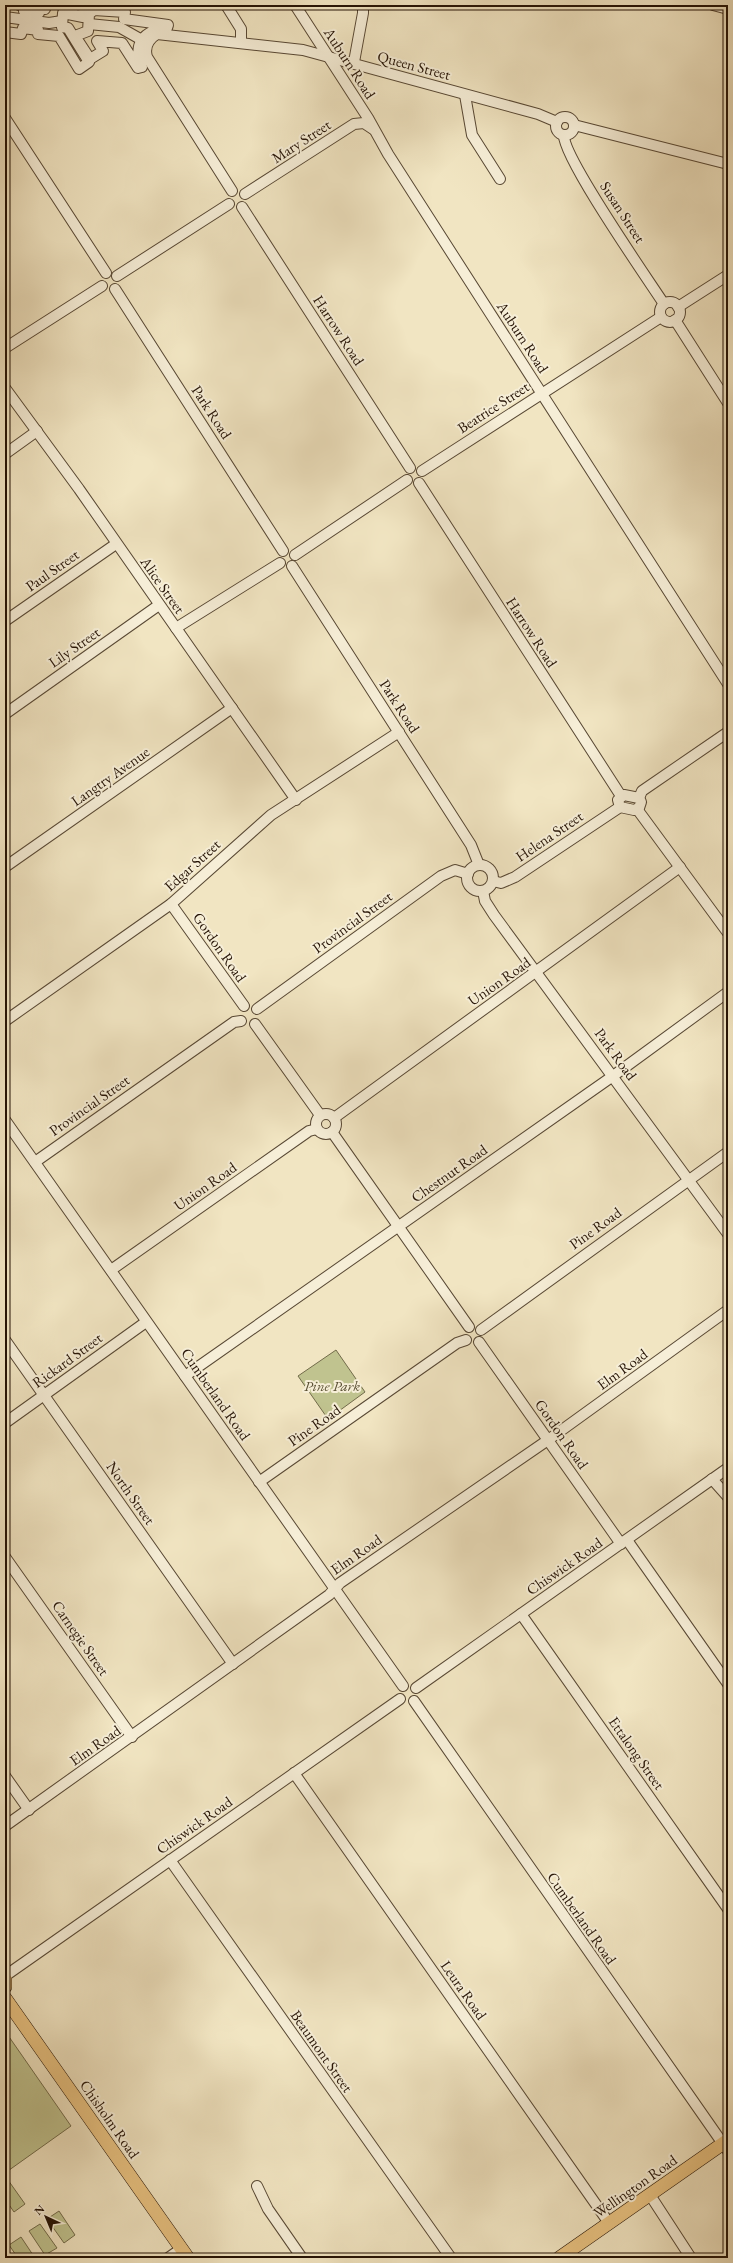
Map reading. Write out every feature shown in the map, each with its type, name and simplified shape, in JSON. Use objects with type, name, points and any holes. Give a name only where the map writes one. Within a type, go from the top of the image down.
[{"type":"main road","points":[[5,1979],[5,1987]]},
{"type":"main road","name":"Chisholm Road","points":[[5,1998],[184,2253]]},
{"type":"main road","name":"Wellington Road","points":[[567,2256],[609,2223],[726,2145]]},
{"type":"street","points":[[19,5],[25,6],[24,11],[39,13],[40,8],[45,9],[46,5]]},
{"type":"street","points":[[5,32],[21,34],[23,28],[38,30],[38,34],[59,36],[79,69],[89,62],[68,28],[62,27],[62,21],[63,13],[82,17],[84,6],[71,5]]},
{"type":"street","points":[[226,5],[241,30],[241,43]]},
{"type":"street","name":"Auburn Road","points":[[295,5],[728,684]]},
{"type":"street","points":[[354,62],[364,13],[363,5]]},
{"type":"street","points":[[713,5],[728,9]]},
{"type":"street","points":[[94,10],[125,12],[124,19],[168,25],[167,28],[151,32],[142,40],[138,58],[142,67],[138,68],[122,43],[97,41],[103,51],[90,59],[75,36],[88,31],[89,24],[89,14],[94,10]]},
{"type":"street","points":[[5,17],[49,22],[62,21]]},
{"type":"street","points":[[89,24],[119,27],[142,40]]},
{"type":"street","points":[[80,43],[106,26]]},
{"type":"street","name":"Queen Street","points":[[232,191],[147,57],[146,48],[150,40],[158,34],[303,50],[329,58],[354,62],[363,67],[538,114],[557,122]]},
{"type":"street","points":[[303,50],[313,45],[316,37]]},
{"type":"street","points":[[464,95],[472,135],[500,179]]},
{"type":"street","points":[[574,125],[571,133],[564,135],[557,130],[557,122],[565,117],[571,120],[574,125],[728,164]]},
{"type":"street","points":[[5,118],[106,273]]},
{"type":"street","name":"Mary Street","points":[[244,194],[354,124],[364,123],[373,129]]},
{"type":"street","name":"Susan Street","points":[[564,135],[563,142],[576,167],[664,304]]},
{"type":"street","points":[[239,190],[244,194],[246,201],[242,207],[235,208],[229,204],[228,197],[232,191],[239,190]]},
{"type":"street","points":[[117,276],[229,204]]},
{"type":"street","name":"Harrow Road","points":[[242,207],[410,468]]},
{"type":"street","points":[[112,272],[117,276],[119,283],[115,289],[106,290],[102,286],[102,278],[106,273],[112,272]]},
{"type":"street","points":[[678,307],[728,275]]},
{"type":"street","points":[[5,348],[102,286]]},
{"type":"street","name":"Park Road","points":[[115,289],[283,551]]},
{"type":"street","points":[[670,302],[678,307],[679,316],[675,320],[669,322],[661,317],[660,308],[664,304],[670,302]]},
{"type":"street","name":"Beatrice Street","points":[[422,471],[661,317]]},
{"type":"street","points":[[675,320],[728,403]]},
{"type":"street","points":[[5,380],[5,387]]},
{"type":"street","name":"Alice Street","points":[[5,387],[296,800]]},
{"type":"street","points":[[5,454],[37,431]]},
{"type":"street","points":[[410,468],[418,468],[422,471],[423,476],[419,483],[414,484],[407,480],[407,472],[410,468]]},
{"type":"street","points":[[295,554],[407,480]]},
{"type":"street","name":"Harrow Road","points":[[419,483],[621,796]]},
{"type":"street","name":"Paul Street","points":[[5,621],[116,544]]},
{"type":"street","points":[[291,550],[295,554],[296,560],[292,566],[287,567],[280,563],[279,555],[283,551],[291,550]]},
{"type":"street","points":[[176,628],[280,563]]},
{"type":"street","name":"Park Road","points":[[292,566],[400,732],[471,845],[479,865]]},
{"type":"street","name":"Lily Street","points":[[5,714],[159,605]]},
{"type":"street","name":"Langtry Avenue","points":[[5,867],[232,708]]},
{"type":"street","name":"Edgar Street","points":[[5,1020],[172,904],[248,834],[271,815],[400,732]]},
{"type":"street","points":[[638,810],[641,805],[639,798],[642,791],[728,732]]},
{"type":"street","points":[[639,798],[635,796],[621,796],[618,802],[620,808],[638,810],[728,933]]},
{"type":"street","name":"Helena Street","points":[[493,881],[501,883],[515,877],[620,808]]},
{"type":"street","points":[[479,865],[490,869],[493,881],[490,887],[483,891],[470,887],[468,874],[472,868],[479,865]]},
{"type":"street","name":"Union Road","points":[[334,1118],[680,867]]},
{"type":"street","name":"Provincial Street","points":[[257,1009],[441,876],[455,870],[468,874]]},
{"type":"street","name":"Park Road","points":[[483,891],[485,901],[494,915],[728,1234]]},
{"type":"street","name":"Gordon Road","points":[[172,904],[244,1006]]},
{"type":"street","name":"Chestnut Road","points":[[185,1376],[613,1076],[728,992]]},
{"type":"street","points":[[250,1005],[257,1009],[259,1015],[255,1024],[246,1024],[241,1021],[239,1015],[244,1006],[250,1005]]},
{"type":"street","name":"Provincial Street","points":[[35,1162],[234,1022],[241,1021]]},
{"type":"street","points":[[255,1024],[320,1115]]},
{"type":"street","points":[[326,1113],[334,1118],[336,1124],[332,1132],[322,1133],[317,1130],[315,1123],[320,1115],[326,1113]]},
{"type":"street","name":"Cumberland Road","points":[[5,1120],[403,1686]]},
{"type":"street","name":"Union Road","points":[[111,1270],[309,1131],[317,1130]]},
{"type":"street","points":[[332,1132],[469,1327]]},
{"type":"street","name":"Pine Road","points":[[481,1330],[728,1152]]},
{"type":"street","name":"Elm Road","points":[[5,1826],[233,1664],[340,1583],[548,1440],[728,1310]]},
{"type":"street","name":"Rickard Street","points":[[5,1423],[146,1322]]},
{"type":"street","points":[[476,1326],[481,1330],[483,1335],[479,1342],[472,1344],[466,1340],[465,1333],[469,1327],[476,1326]]},
{"type":"street","name":"North Street","points":[[5,1340],[233,1664]]},
{"type":"street","name":"Pine Road","points":[[259,1482],[458,1343],[466,1340]]},
{"type":"street","name":"Gordon Road","points":[[479,1342],[548,1440],[728,1684]]},
{"type":"street","name":"Chiswick Road","points":[[416,1688],[728,1468]]},
{"type":"street","points":[[712,1479],[728,1496]]},
{"type":"street","name":"Carnegie Street","points":[[5,1557],[132,1737]]},
{"type":"street","name":"Ettalong Street","points":[[522,1614],[728,1909]]},
{"type":"street","points":[[411,1685],[416,1688],[417,1696],[414,1701],[405,1703],[400,1699],[399,1690],[403,1686],[411,1685]]},
{"type":"street","name":"Chiswick Road","points":[[5,1976],[400,1699]]},
{"type":"street","name":"Cumberland Road","points":[[414,1701],[726,2145]]},
{"type":"street","name":"Leura Road","points":[[294,1773],[609,2223]]},
{"type":"street","points":[[5,1776],[28,1810]]},
{"type":"street","name":"Beaumont Street","points":[[170,1860],[451,2258]]},
{"type":"street","points":[[257,2186],[268,2209],[302,2258]]},
{"type":"street","points":[[650,2195],[690,2258]]},
{"type":"street","points":[[168,2258],[184,2253]]},
{"type":"green space","name":"Pine Park","points":[[336,1350],[365,1392],[328,1419],[298,1376]]},
{"type":"green space","points":[[5,2031],[71,2126],[5,2173]]},
{"type":"green space","points":[[8,2180],[25,2204],[14,2212],[5,2199],[5,2182]]},
{"type":"green space","points":[[59,2211],[75,2235],[64,2243],[47,2219]]},
{"type":"green space","points":[[40,2224],[57,2248],[45,2255],[29,2231]]},
{"type":"green space","points":[[21,2237],[35,2258],[18,2258],[9,2245]]}]
